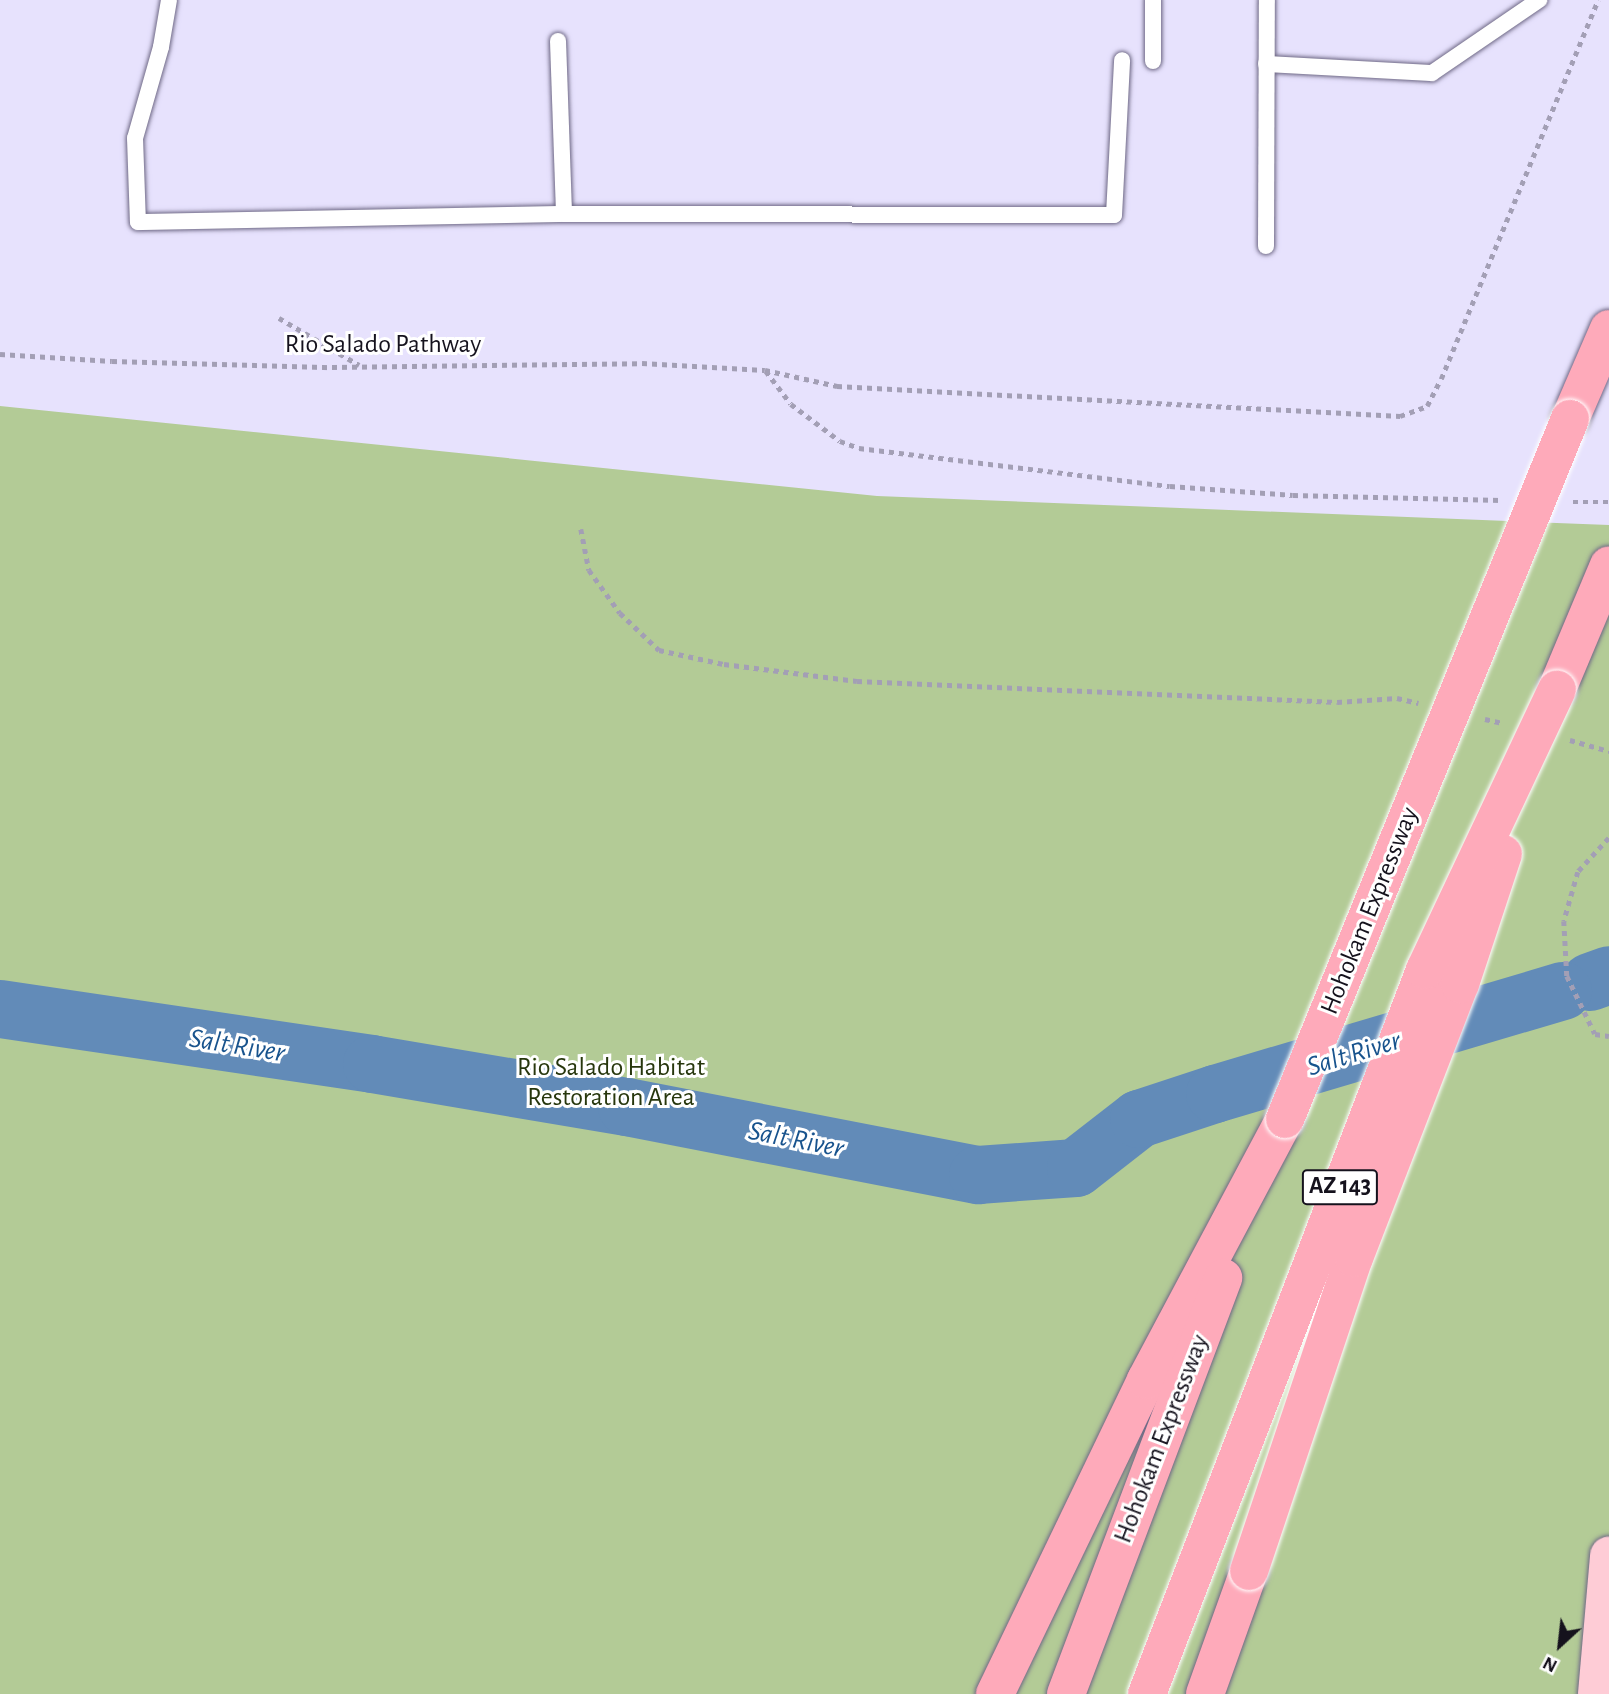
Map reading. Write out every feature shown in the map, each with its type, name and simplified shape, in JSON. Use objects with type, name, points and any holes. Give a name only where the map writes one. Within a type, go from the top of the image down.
[{"type":"highway","name":"Hohokam Expressway","points":[[1066,1694],[1285,1119],[1609,329]]},
{"type":"highway","name":"AZ 143","points":[[1147,1694],[1425,970],[1557,689],[1609,565]]},
{"type":"highway","points":[[1205,1694],[1354,1258],[1460,984],[1557,689]]},
{"type":"highway","points":[[995,1694],[1146,1380],[1285,1119]]},
{"type":"highway","points":[[1218,1694],[1249,1571]]},
{"type":"main road","points":[[1597,1694],[1609,1556]]},
{"type":"lane","points":[[169,0],[161,47],[135,138],[138,222],[564,214],[1114,215],[1122,60]]},
{"type":"lane","points":[[1153,0],[1153,61]]},
{"type":"lane","points":[[1266,246],[1267,0]]},
{"type":"lane","points":[[1266,64],[1432,74],[1539,0]]},
{"type":"lane","points":[[558,41],[564,214]]},
{"type":"path","name":"Rio Salado Pathway","points":[[0,354],[113,361],[360,366],[642,363],[765,370],[837,386],[1400,416],[1427,406],[1598,0]]},
{"type":"path","points":[[278,318],[360,366]]},
{"type":"path","points":[[765,370],[791,404],[840,441],[859,449],[1170,486],[1293,495],[1513,500]]},
{"type":"path","points":[[1568,502],[1609,502]]},
{"type":"path","points":[[581,529],[589,570],[620,613],[659,649],[724,664],[857,681],[1209,694],[1337,702],[1397,698],[1422,704]]},
{"type":"path","points":[[1484,719],[1508,724]]},
{"type":"path","points":[[1557,737],[1609,751]]},
{"type":"path","points":[[1609,838],[1577,872],[1564,921],[1567,976],[1595,1034],[1609,1036]]},
{"type":"green space","name":"Rio Salado Habitat Restoration Area","points":[[0,406],[877,496],[1609,525],[1609,1694],[0,1694]]},
{"type":"waterway","name":"Salt River","points":[[1590,982],[1609,975]]},
{"type":"waterway","name":"Salt River","points":[[0,1009],[372,1064],[627,1107],[978,1175],[1076,1168],[1139,1119],[1563,991]]}]
